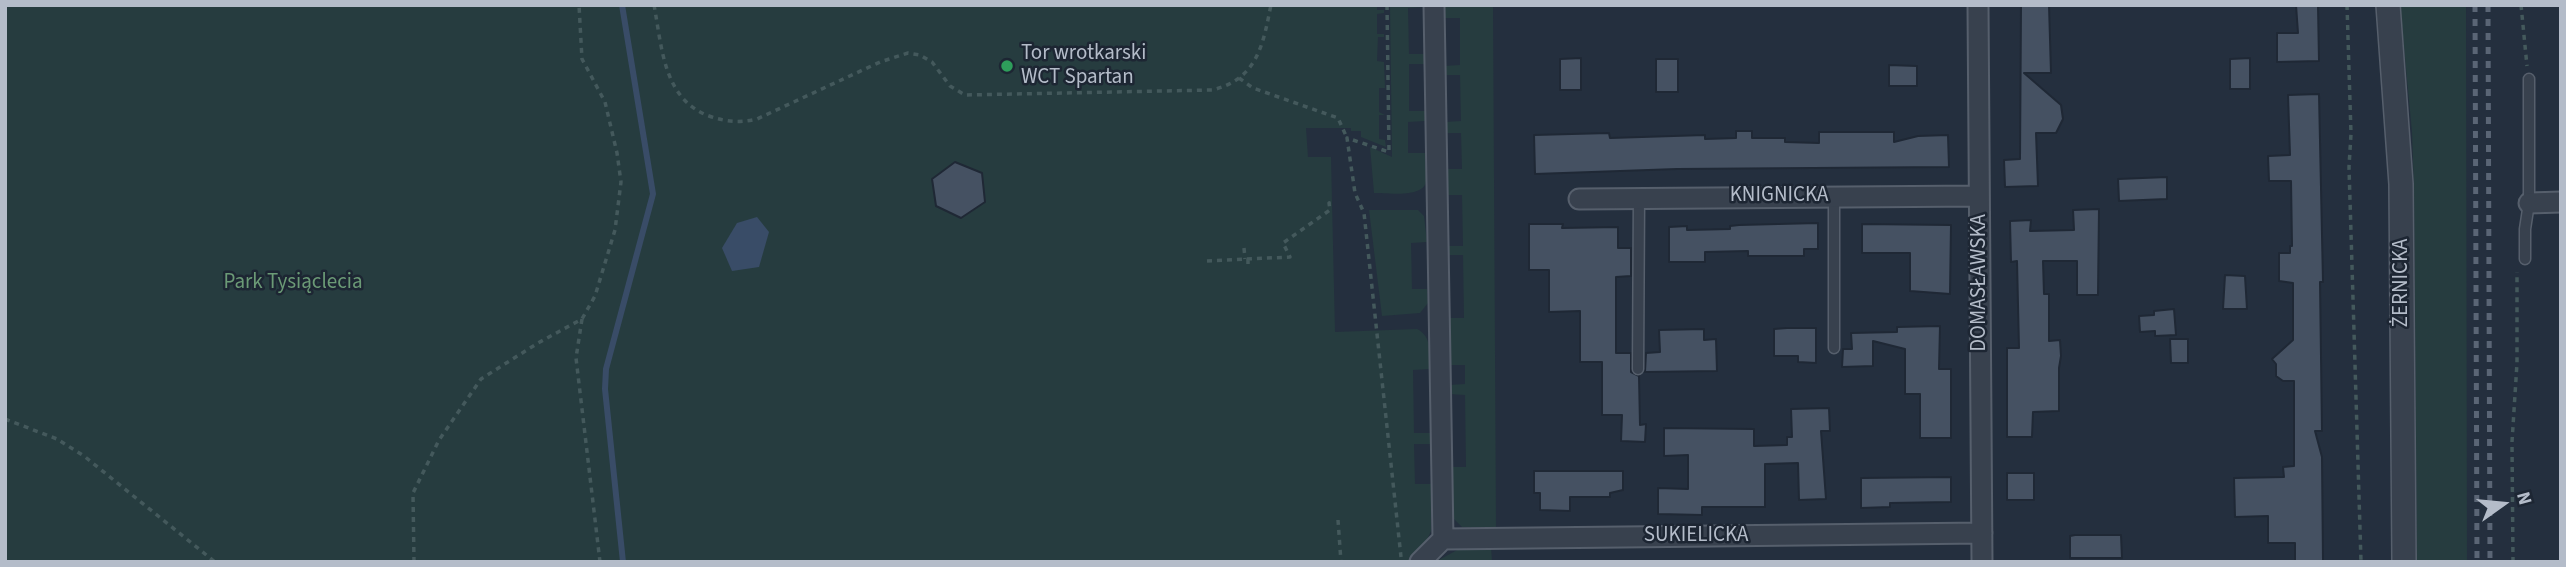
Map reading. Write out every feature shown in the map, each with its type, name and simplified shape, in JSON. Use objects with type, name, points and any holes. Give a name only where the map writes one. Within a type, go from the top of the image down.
[{"type":"street","points":[[1420,562],[1443,539],[1434,5]]},
{"type":"street","name":"DOMASŁAWSKA","points":[[1978,5],[1982,562]]},
{"type":"street","name":"ŻERNICKA","points":[[2388,5],[2401,184],[2404,562]]},
{"type":"street","name":"KNIGNICKA","points":[[1579,199],[1979,196]]},
{"type":"street","points":[[2529,203],[2561,202]]},
{"type":"street","name":"SUKIELICKA","points":[[1443,539],[1982,533]]},
{"type":"lane","points":[[2525,260],[2525,229],[2529,203],[2529,79]]},
{"type":"lane","points":[[1834,196],[1834,348]]},
{"type":"lane","points":[[1639,197],[1639,369]]},
{"type":"path","points":[[579,5],[582,59],[606,102],[621,182],[615,230],[595,296],[582,319],[576,358],[600,562]]},
{"type":"path","points":[[654,5],[668,74],[677,93],[691,108],[735,122],[757,119],[880,62],[908,53],[920,55],[932,62],[950,86],[965,95],[1212,90],[1239,78],[1259,54],[1271,5]]},
{"type":"path","points":[[1347,138],[1389,152],[1387,5]]},
{"type":"path","points":[[2347,5],[2361,562]]},
{"type":"path","points":[[2521,5],[2522,38],[2529,79]]},
{"type":"path","points":[[1239,78],[1253,88],[1338,118],[1347,138],[1355,193],[1364,213],[1402,562]]},
{"type":"path","points":[[1208,261],[1290,257],[1283,243],[1330,210],[1329,203],[1333,202]]},
{"type":"path","points":[[1244,248],[1248,268]]},
{"type":"path","points":[[2513,562],[2512,442],[2517,363],[2517,266],[2525,260]]},
{"type":"path","points":[[414,562],[413,493],[439,440],[481,379],[582,319]]},
{"type":"path","points":[[5,419],[57,439],[84,456],[215,562]]},
{"type":"path","points":[[1338,520],[1340,562]]},
{"type":"green space","name":"Park Tysiąclecia","points":[[5,5],[1377,5],[1377,10],[1384,10],[1384,13],[1377,14],[1377,34],[1384,34],[1384,37],[1378,37],[1377,61],[1384,62],[1385,88],[1379,88],[1379,112],[1385,115],[1379,115],[1379,139],[1385,140],[1386,147],[1361,137],[1361,131],[1351,131],[1351,128],[1306,128],[1308,157],[1331,157],[1335,332],[1417,329],[1428,341],[1430,369],[1413,370],[1414,433],[1430,433],[1430,444],[1414,444],[1415,484],[1431,484],[1431,531],[1425,544],[1409,562],[5,562]]},
{"type":"green space","points":[[1390,5],[1423,5],[1408,8],[1409,54],[1424,54],[1424,64],[1409,64],[1409,111],[1425,111],[1425,121],[1408,122],[1408,153],[1425,153],[1426,182],[1418,190],[1404,194],[1374,193],[1370,147],[1392,157]]},
{"type":"green space","points":[[1443,5],[1493,5],[1496,528],[1462,527],[1453,518],[1451,511],[1450,467],[1466,467],[1465,395],[1449,394],[1448,385],[1465,384],[1465,365],[1448,365],[1448,318],[1464,318],[1463,255],[1447,255],[1446,246],[1463,246],[1462,195],[1446,195],[1445,169],[1462,169],[1461,133],[1445,133],[1445,122],[1461,121],[1460,75],[1444,75],[1444,66],[1460,65],[1460,18],[1444,18]]},
{"type":"green space","points":[[2400,5],[2466,5],[2467,562],[2417,562],[2414,189],[2412,132]]},
{"type":"green space","points":[[1369,210],[1418,210],[1424,216],[1427,242],[1411,243],[1412,289],[1427,289],[1428,303],[1420,313],[1382,316]]},
{"type":"green space","points":[[1491,546],[1492,562],[1435,562],[1461,548]]},
{"type":"water","points":[[757,217],[769,232],[759,267],[732,271],[722,248],[737,223]]},
{"type":"building","points":[[2021,5],[2049,5],[2051,73],[2024,73],[2061,105],[2063,119],[2056,133],[2036,133],[2038,186],[2005,187],[2004,160],[2020,159]]},
{"type":"building","points":[[2296,5],[2318,5],[2319,61],[2277,62],[2277,33],[2298,33]]},
{"type":"building","points":[[1581,58],[1581,90],[1560,90],[1560,59]]},
{"type":"building","points":[[2250,58],[2250,89],[2230,89],[2230,59]]},
{"type":"building","points":[[1656,59],[1678,59],[1678,92],[1656,92]]},
{"type":"building","points":[[1889,65],[1917,66],[1917,86],[1889,86]]},
{"type":"building","points":[[2319,94],[2323,282],[2320,282],[2322,431],[2315,431],[2322,457],[2323,562],[2295,562],[2295,543],[2268,543],[2268,516],[2235,517],[2234,478],[2284,477],[2283,467],[2294,466],[2294,381],[2283,381],[2276,376],[2276,364],[2272,359],[2293,340],[2293,283],[2279,281],[2279,253],[2290,253],[2292,246],[2291,181],[2269,181],[2268,156],[2290,155],[2288,95]]},
{"type":"building","points":[[1736,131],[1752,131],[1752,138],[1785,138],[1785,142],[1819,143],[1819,132],[1894,132],[1894,142],[1918,136],[1948,135],[1949,167],[1677,169],[1535,174],[1534,135],[1609,133],[1610,138],[1705,135],[1705,139],[1736,138]]},
{"type":"building","points":[[955,162],[982,173],[985,202],[961,218],[936,206],[932,179]]},
{"type":"building","points":[[2167,177],[2167,199],[2119,201],[2118,179]]},
{"type":"building","points":[[2099,209],[2098,295],[2077,295],[2077,261],[2043,261],[2044,294],[2049,294],[2049,341],[2060,340],[2059,411],[2033,412],[2032,437],[2007,437],[2007,348],[2019,348],[2017,261],[2011,262],[2010,221],[2031,220],[2030,231],[2074,230],[2073,210]]},
{"type":"building","points":[[1818,223],[1818,249],[1804,249],[1804,256],[1748,256],[1748,251],[1705,252],[1705,262],[1669,262],[1669,227],[1687,226],[1687,230],[1730,229],[1730,226],[1739,225]]},
{"type":"building","points":[[1529,224],[1563,224],[1562,228],[1618,227],[1618,248],[1631,248],[1631,276],[1616,277],[1616,353],[1631,353],[1631,372],[1639,376],[1640,425],[1646,424],[1645,442],[1621,441],[1622,415],[1602,415],[1602,362],[1580,362],[1580,311],[1549,312],[1549,270],[1529,270]]},
{"type":"building","points":[[1862,224],[1951,225],[1950,294],[1910,291],[1910,253],[1862,253]]},
{"type":"building","points":[[2225,275],[2245,276],[2247,309],[2223,309]]},
{"type":"building","points":[[2174,309],[2176,335],[2155,336],[2155,331],[2140,332],[2139,316]]},
{"type":"building","points":[[1940,326],[1939,369],[1951,369],[1951,438],[1920,438],[1920,394],[1905,394],[1905,349],[1873,341],[1873,366],[1842,367],[1843,349],[1852,349],[1851,333],[1897,332],[1897,327]]},
{"type":"building","points":[[1816,328],[1816,363],[1798,362],[1798,356],[1774,356],[1774,329]]},
{"type":"building","points":[[1704,329],[1704,340],[1716,339],[1717,371],[1645,372],[1646,353],[1660,352],[1659,330]]},
{"type":"building","points":[[2170,339],[2188,339],[2188,363],[2171,363]]},
{"type":"building","points":[[1829,408],[1830,431],[1821,431],[1826,499],[1799,500],[1798,463],[1765,464],[1765,507],[1702,507],[1702,515],[1658,514],[1658,488],[1688,489],[1688,455],[1664,456],[1664,428],[1754,429],[1754,446],[1787,445],[1787,437],[1792,437],[1791,409]]},
{"type":"building","points":[[1534,471],[1623,471],[1623,490],[1610,493],[1610,497],[1570,497],[1570,511],[1540,510],[1540,493],[1534,493]]},
{"type":"building","points":[[2007,473],[2034,473],[2034,500],[2007,500]]},
{"type":"building","points":[[1951,477],[1951,502],[1890,503],[1890,507],[1861,508],[1861,478]]},
{"type":"building","points":[[2121,535],[2122,558],[2070,558],[2070,536]]},
{"type":"waterway","points":[[622,5],[653,194],[606,369],[605,389],[623,562]]},
{"type":"railway","points":[[2475,5],[2477,562]]},
{"type":"railway","points":[[2488,5],[2490,562]]},
{"type":"place","name":"Tor wrotkarski WCT Spartan","points":[[1007,66]]}]
